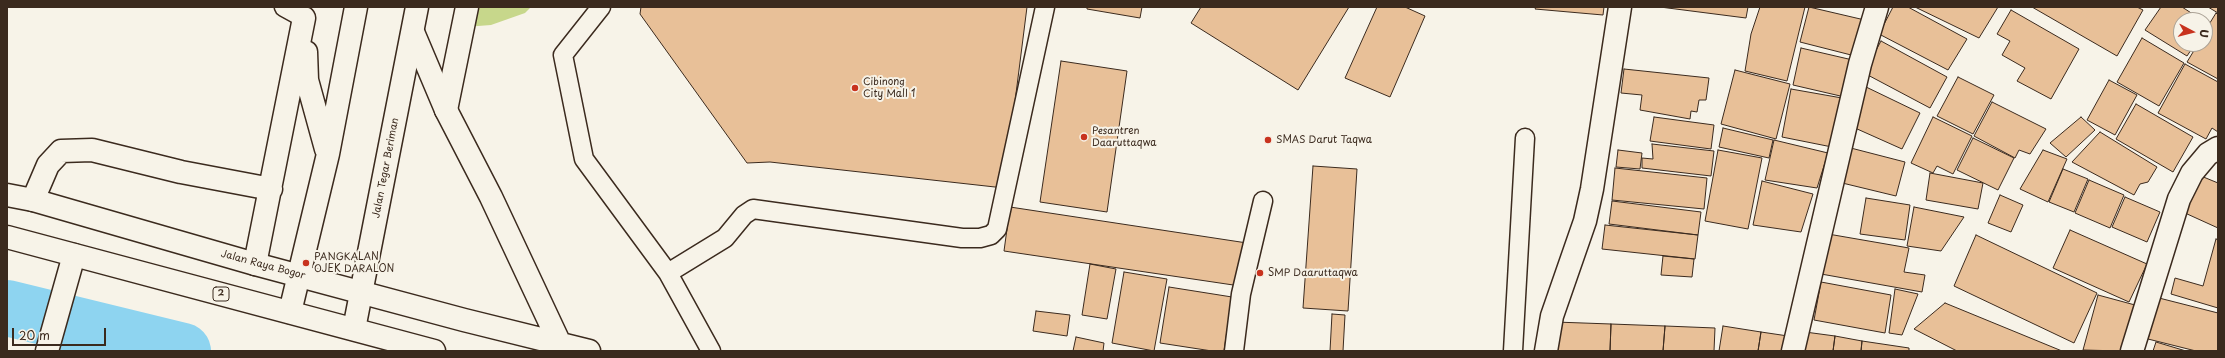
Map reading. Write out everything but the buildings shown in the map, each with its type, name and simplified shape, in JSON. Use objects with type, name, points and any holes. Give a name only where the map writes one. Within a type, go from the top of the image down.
[{"type":"main road","points":[[290,312],[328,154],[356,7]]},
{"type":"main road","name":"Jalan Tegar Beriman","points":[[354,329],[417,7]]},
{"type":"main road","points":[[446,110],[468,7]]},
{"type":"main road","points":[[1546,351],[1552,316],[1585,221],[1592,189],[1620,7]]},
{"type":"main road","points":[[1793,351],[1860,64],[1877,7]]},
{"type":"main road","points":[[305,13],[307,80],[328,154]]},
{"type":"main road","points":[[255,264],[305,13]]},
{"type":"main road","points":[[413,32],[446,110],[491,197],[560,344]]},
{"type":"main road","points":[[2132,351],[2179,199],[2192,173],[2208,154],[2218,148]]},
{"type":"main road","points":[[33,200],[48,165],[62,151],[92,150],[181,172],[271,189]]},
{"type":"main road","name":"Jalan Raya Bogor","points":[[7,195],[33,200],[255,264],[589,351]]},
{"type":"main road","name":"2","points":[[7,237],[434,351]]},
{"type":"main road","points":[[47,351],[61,296],[74,255]]},
{"type":"lane","points":[[284,7],[305,13]]},
{"type":"lane","points":[[600,7],[563,54],[584,159],[668,273],[711,351]]},
{"type":"lane","points":[[668,273],[725,238],[744,216],[753,209],[962,238],[980,238],[991,235],[997,229],[1045,7]]},
{"type":"lane","points":[[1513,351],[1525,138]]},
{"type":"lane","points":[[1234,351],[1241,294],[1263,201]]},
{"type":"green space","points":[[469,7],[531,7],[525,13],[491,25],[465,27]]},
{"type":"waterway","points":[[7,308],[183,351]]},
{"type":"place","name":"Cibinong City Mall 1","points":[[855,88]]},
{"type":"place","name":"Pesantren Daaruttaqwa","points":[[1084,137]]},
{"type":"place","name":"SMAS Darut Taqwa","points":[[1268,140]]},
{"type":"place","name":"PANGKALAN OJEK DARALON","points":[[306,263]]},
{"type":"place","name":"SMP Daaruttaqwa","points":[[1260,273]]}]
